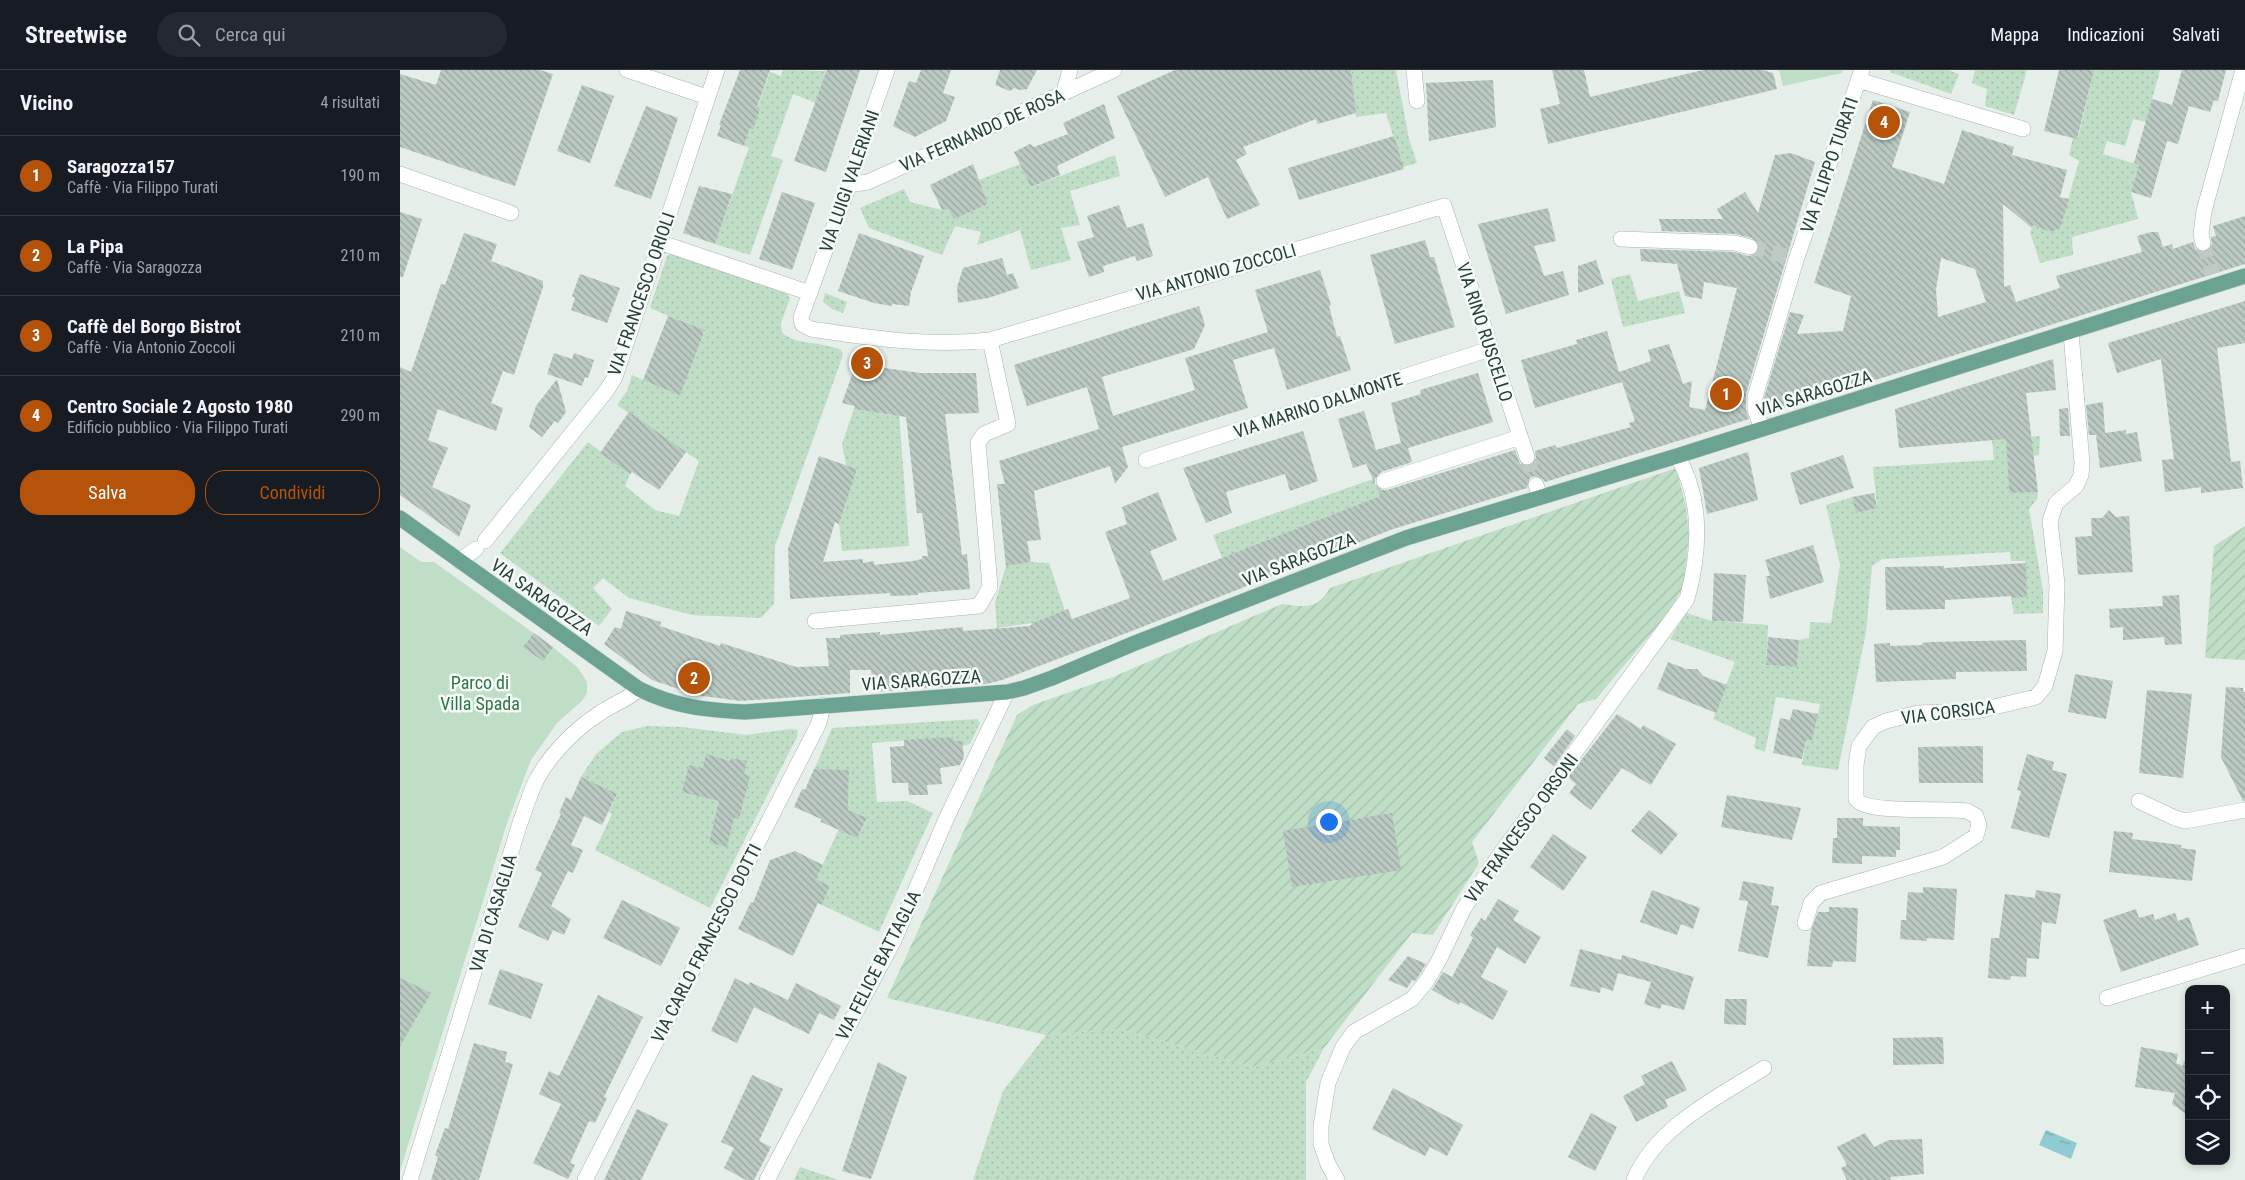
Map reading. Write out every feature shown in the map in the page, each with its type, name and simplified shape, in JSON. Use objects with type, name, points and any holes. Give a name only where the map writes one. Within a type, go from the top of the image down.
[{"type":"main road","name":"VIA SARAGOZZA","points":[[400,518],[639,689],[674,704],[714,711],[745,712],[1007,692],[1052,678],[1135,643],[1406,538],[1538,491],[1677,456],[2071,333],[2215,279],[2245,276]]},
{"type":"street","points":[[627,70],[707,97]]},
{"type":"street","name":"VIA FRANCESCO ORIOLI","points":[[459,561],[480,545],[608,390],[615,377],[717,70]]},
{"type":"street","name":"VIA LUIGI VALERIANI","points":[[810,293],[849,185],[853,168],[887,70]]},
{"type":"street","points":[[1064,92],[1070,70]]},
{"type":"street","name":"VIA FERNANDO DE ROSA","points":[[849,185],[868,182],[1114,70]]},
{"type":"street","points":[[1414,70],[1417,101]]},
{"type":"street","points":[[2203,243],[2201,234],[2204,211],[2243,70]]},
{"type":"street","points":[[1860,75],[2023,129]]},
{"type":"street","name":"VIA FILIPPO TURATI","points":[[1762,428],[1755,410],[1756,396],[1791,258],[1860,75]]},
{"type":"street","points":[[400,174],[511,214]]},
{"type":"street","name":"VIA ANTONIO ZOCCOLI","points":[[810,293],[801,317],[802,324],[811,329],[898,342],[990,340],[1444,206]]},
{"type":"street","name":"VIA RINO RUSCELLO","points":[[1444,206],[1527,457]]},
{"type":"street","points":[[1621,239],[1735,243],[1750,246]]},
{"type":"street","points":[[660,242],[810,293]]},
{"type":"street","name":"VIA CORSICA","points":[[1805,924],[1811,903],[1821,894],[1943,857],[1976,836],[1979,825],[1976,816],[1967,811],[1867,807],[1858,803],[1856,798],[1856,765],[1859,746],[1873,727],[1886,721],[1918,713],[1977,712],[2036,697],[2045,686],[2052,667],[2056,642],[2057,584],[2050,521],[2056,502],[2076,486],[2081,475],[2082,463],[2071,333]]},
{"type":"street","points":[[815,621],[979,606],[990,587],[978,443],[984,434],[1008,424],[990,340]]},
{"type":"street","name":"VIA MARINO DALMONTE","points":[[1146,460],[1490,349]]},
{"type":"street","points":[[1384,481],[1520,437]]},
{"type":"street","name":"VIA FRANCESCO ORSONI","points":[[1337,1180],[1328,1164],[1321,1144],[1321,1126],[1328,1084],[1343,1047],[1354,1032],[1412,999],[1426,982],[1464,908],[1499,856],[1687,599],[1693,578],[1698,533],[1690,487],[1677,456]]},
{"type":"street","name":"VIA DI CASAGLIA","points":[[410,1180],[520,823],[535,784],[544,767],[587,722],[602,711],[629,698],[639,689]]},
{"type":"street","name":"VIA FELICE BATTAGLIA","points":[[767,1180],[896,938],[947,818],[1007,692]]},
{"type":"street","name":"VIA CARLO FRANCESCO DOTTI","points":[[585,1180],[819,724],[823,705]]},
{"type":"street","points":[[2139,801],[2176,818],[2185,820],[2245,810]]},
{"type":"street","points":[[2106,998],[2245,956]]},
{"type":"street","points":[[1634,1180],[1639,1169],[1660,1143],[1685,1118],[1764,1068]]},
{"type":"green space","points":[[783,70],[827,71],[816,103],[793,94],[771,156],[783,160],[750,255],[715,244],[749,147],[744,146],[770,72],[781,76]]},
{"type":"green space","points":[[1351,70],[1396,70],[1409,139],[1417,163],[1403,167],[1386,113],[1356,117]]},
{"type":"green space","points":[[1779,70],[1843,70],[1842,73],[1783,86]]},
{"type":"green space","points":[[1891,70],[1948,70],[1959,74],[1951,94],[1890,72]]},
{"type":"green space","points":[[1975,70],[2027,70],[2014,115],[1985,106],[1987,89],[1972,83]]},
{"type":"green space","points":[[2094,70],[2160,70],[2146,122],[2133,119],[2125,146],[2107,141],[2103,154],[2139,165],[2131,192],[2138,219],[2072,237],[2073,255],[2040,263],[2030,232],[2035,222],[2046,226],[2045,230],[2050,232],[2060,229],[2079,161],[2069,155],[2073,138],[2078,138]]},
{"type":"green space","points":[[1115,155],[1120,176],[1070,191],[1080,225],[1061,228],[1071,260],[1031,270],[1020,230],[977,245],[981,232],[955,226],[942,255],[869,228],[860,208],[904,189],[910,202],[942,210],[948,209],[954,219],[988,204],[979,180],[1020,164],[1032,187]]},
{"type":"green space","points":[[672,253],[787,294],[790,298],[781,323],[782,333],[803,342],[834,347],[841,350],[843,355],[775,546],[774,604],[761,618],[692,615],[629,598],[603,578],[593,588],[612,609],[599,626],[500,553],[588,442],[630,474],[625,486],[655,510],[679,516],[699,461],[617,405],[627,391],[632,375],[643,380],[691,366],[705,331],[650,308],[667,256]]},
{"type":"green space","points":[[1630,274],[1638,301],[1679,291],[1685,313],[1623,327],[1611,279]]},
{"type":"green space","points":[[825,293],[847,302],[843,313],[832,309],[823,302]]},
{"type":"green space","points":[[854,409],[891,415],[899,412],[909,546],[842,551],[839,524],[857,469],[846,465],[842,444]]},
{"type":"green space","points":[[2040,436],[2039,455],[2007,459],[2009,493],[2038,492],[2037,499],[2029,509],[2043,591],[2043,613],[2014,614],[2011,598],[2027,597],[2025,561],[2011,561],[2010,552],[1882,559],[1872,566],[1866,632],[1838,770],[1802,765],[1806,740],[1812,741],[1820,704],[1776,697],[1765,752],[1754,748],[1756,738],[1713,719],[1735,662],[1670,639],[1686,613],[1712,621],[1768,625],[1766,665],[1797,667],[1799,640],[1809,638],[1810,622],[1831,623],[1840,565],[1826,505],[1852,497],[1856,513],[1877,508],[1873,467],[1994,460],[1992,440]]},
{"type":"green space","points":[[1676,468],[1686,507],[1689,536],[1683,587],[1669,612],[1596,699],[1578,704],[1472,842],[1479,863],[1433,935],[1412,933],[1324,1048],[1253,1067],[1120,1029],[1046,1035],[887,998],[1017,715],[1033,705],[1113,677],[1282,604],[1304,606],[1315,604],[1321,600],[1330,588]]},
{"type":"green space","points":[[1373,479],[1380,496],[1222,558],[1213,535]]},
{"type":"green space","points":[[2245,526],[2245,660],[2205,658],[2214,546]]},
{"type":"green space","name":"Parco di Villa Spada","points":[[400,547],[421,562],[434,562],[553,647],[578,668],[587,682],[587,693],[582,701],[557,723],[531,760],[507,823],[400,1171]]},
{"type":"green space","points":[[1031,562],[1049,563],[1065,611],[1033,623],[997,628],[995,603],[1006,566]]},
{"type":"green space","points":[[977,719],[980,723],[970,744],[963,746],[960,741],[954,741],[953,737],[872,743],[877,802],[907,801],[933,813],[879,932],[822,905],[830,886],[816,879],[839,829],[857,838],[867,819],[848,810],[849,770],[814,770],[832,728]]},
{"type":"green space","points":[[647,726],[682,727],[746,735],[791,729],[798,730],[797,737],[710,908],[595,850],[612,814],[609,812],[617,795],[581,777],[596,754],[622,732]]},
{"type":"green space","points":[[1120,1029],[1253,1067],[1324,1048],[1306,1082],[1306,1180],[973,1180],[1003,1091],[1046,1035]]},
{"type":"green space","points":[[800,1167],[839,1180],[794,1180]]},
{"type":"water","points":[[2046,1130],[2077,1143],[2071,1159],[2039,1145]]},
{"type":"building","points":[[441,70],[540,70],[553,74],[515,186],[400,147],[400,74],[436,85]]},
{"type":"building","points":[[740,70],[770,70],[757,107],[760,109],[753,129],[750,128],[744,146],[717,136],[721,125],[719,125]]},
{"type":"building","points":[[827,70],[860,70],[826,172],[794,161]]},
{"type":"building","points":[[921,70],[951,70],[943,93],[955,97],[946,121],[915,137],[893,126],[909,81],[916,83]]},
{"type":"building","points":[[1000,70],[1037,70],[1027,89],[1020,90],[1014,88],[1010,91],[995,85]]},
{"type":"building","points":[[1175,70],[1351,70],[1356,113],[1318,124],[1316,119],[1243,147],[1247,154],[1236,160],[1260,205],[1227,219],[1208,177],[1165,197],[1117,96]]},
{"type":"building","points":[[1552,70],[1584,70],[1590,97],[1703,70],[1762,70],[1773,73],[1777,89],[1548,144],[1540,109],[1560,104]]},
{"type":"building","points":[[2059,70],[2094,70],[2077,139],[2044,131]]},
{"type":"building","points":[[2182,70],[2226,70],[2218,101],[2214,100],[2210,112],[2189,106],[2178,144],[2167,141],[2151,198],[2131,192],[2139,165],[2134,163],[2152,99],[2172,105]]},
{"type":"building","points":[[1493,80],[1496,127],[1429,141],[1426,83]]},
{"type":"building","points":[[582,85],[614,96],[590,163],[557,151]]},
{"type":"building","points":[[1873,100],[1910,112],[1892,167],[1944,184],[1962,130],[2014,147],[2012,155],[2067,170],[2060,197],[2069,199],[2060,229],[2050,232],[2033,225],[2032,228],[2003,204],[2004,287],[2010,285],[2016,302],[2060,288],[2056,276],[2142,252],[2137,236],[2151,232],[2158,232],[2163,247],[2172,244],[2173,249],[2193,242],[2196,250],[2205,252],[2212,246],[2211,237],[2216,236],[2213,226],[2245,216],[2245,264],[1767,414],[1764,398],[1790,312],[1804,315],[1797,334],[1843,331],[1851,296],[1814,283]],"holes":[[[1941,258],[1975,269],[1986,302],[1938,317],[1936,290]]]},
{"type":"building","points":[[1104,104],[1115,138],[1057,166],[1060,175],[1031,187],[1014,152],[1030,144],[1034,147],[1068,134],[1063,123]]},
{"type":"building","points":[[646,106],[678,118],[651,199],[614,186]]},
{"type":"building","points":[[1394,136],[1404,169],[1299,200],[1288,168]]},
{"type":"building","points":[[1791,153],[1815,162],[1746,394],[1746,410],[1749,419],[1545,482],[1542,478],[1533,476],[1529,479],[1527,488],[1393,529],[1129,632],[1002,680],[986,684],[873,692],[871,670],[850,670],[850,693],[740,701],[696,695],[652,680],[604,644],[615,627],[621,629],[626,611],[661,622],[660,626],[720,646],[721,643],[796,667],[829,666],[826,638],[840,638],[840,635],[880,632],[880,635],[963,627],[963,631],[1030,626],[1033,623],[1068,609],[1072,619],[1130,598],[1105,532],[1127,524],[1122,507],[1158,492],[1177,540],[1150,551],[1163,581],[1380,496],[1375,484],[1382,490],[1387,490],[1515,450],[1520,464],[1529,466],[1536,459],[1535,451],[1555,445],[1557,448],[1631,427],[1629,423],[1635,421],[1622,382],[1535,408],[1521,360],[1577,344],[1576,340],[1607,331],[1619,372],[1651,361],[1648,350],[1669,344],[1683,384],[1692,381],[1689,407],[1705,410],[1737,288],[1704,282],[1702,299],[1685,296],[1677,264],[1641,261],[1640,249],[1734,252],[1748,256],[1756,254],[1759,245],[1752,238],[1735,234],[1662,231],[1659,219],[1723,219],[1717,209],[1745,192],[1758,213],[1775,155]]},
{"type":"building","points":[[973,164],[988,204],[954,219],[948,209],[942,210],[930,185]]},
{"type":"building","points":[[699,186],[732,194],[715,244],[683,233]]},
{"type":"building","points":[[782,192],[815,203],[792,270],[759,259]]},
{"type":"building","points":[[1119,205],[1127,228],[1143,223],[1153,256],[1137,261],[1135,256],[1103,266],[1104,272],[1089,277],[1077,242],[1094,237],[1087,216]]},
{"type":"building","points":[[1548,208],[1556,241],[1534,246],[1544,276],[1563,271],[1569,295],[1506,314],[1478,224]]},
{"type":"building","points":[[400,212],[422,219],[403,277],[400,277]]},
{"type":"building","points":[[464,233],[497,244],[491,261],[543,281],[543,287],[514,375],[503,371],[491,403],[503,408],[496,431],[438,409],[428,440],[448,448],[432,487],[471,505],[459,537],[400,495],[400,367],[411,372],[441,284],[445,285]]},
{"type":"building","points":[[859,233],[924,256],[911,292],[909,306],[874,303],[838,291]]},
{"type":"building","points":[[1425,240],[1430,257],[1434,257],[1455,327],[1395,344],[1370,255]]},
{"type":"building","points":[[1002,258],[1007,275],[1013,273],[1019,288],[988,298],[958,303],[957,287],[963,268]]},
{"type":"building","points":[[1596,260],[1604,284],[1578,293],[1578,266]]},
{"type":"building","points":[[1320,270],[1331,305],[1329,306],[1337,337],[1340,336],[1351,370],[1287,390],[1274,348],[1233,360],[1248,408],[1122,447],[1128,467],[1115,484],[1110,466],[1034,491],[1041,540],[1027,541],[1031,562],[1006,566],[997,484],[1005,484],[999,461],[1099,429],[1087,387],[1027,406],[1014,365],[1199,306],[1205,325],[1194,349],[1102,377],[1113,416],[1195,390],[1185,358],[1268,332],[1255,290]]},
{"type":"building","points":[[580,274],[620,288],[607,323],[571,310],[575,298],[572,296]]},
{"type":"building","points":[[2245,301],[2245,343],[2217,348],[2231,462],[2240,461],[2243,488],[2201,493],[2201,487],[2165,492],[2162,460],[2174,459],[2161,359],[2117,373],[2108,343]]},
{"type":"building","points":[[668,316],[705,330],[680,395],[643,380]]},
{"type":"building","points":[[554,353],[572,359],[574,353],[594,360],[588,378],[585,377],[582,386],[547,374]]},
{"type":"building","points":[[2053,359],[2056,390],[2026,393],[2038,492],[2009,493],[2006,439],[1899,448],[1895,409]]},
{"type":"building","points":[[857,361],[885,368],[920,373],[976,373],[979,413],[945,414],[962,555],[967,554],[970,589],[918,593],[918,595],[890,596],[890,593],[790,599],[788,549],[819,456],[857,469],[839,524],[835,522],[823,562],[863,559],[863,563],[874,561],[874,565],[913,561],[922,559],[922,556],[928,556],[922,513],[917,513],[906,417],[854,409],[855,406],[842,403]]},
{"type":"building","points":[[1478,373],[1493,422],[1408,448],[1412,462],[1381,472],[1375,479],[1375,484],[1366,464],[1353,468],[1338,419],[1364,411],[1376,450],[1401,443],[1391,403],[1421,394],[1420,390]]},
{"type":"building","points":[[557,379],[566,412],[558,423],[555,421],[542,437],[529,427],[536,406]]},
{"type":"building","points":[[2103,402],[2105,433],[2126,430],[2126,434],[2137,432],[2142,461],[2100,468],[2096,435],[2089,435],[2086,405]]},
{"type":"building","points":[[2068,408],[2070,436],[2060,436],[2059,409]]},
{"type":"building","points":[[629,412],[686,452],[659,490],[632,472],[630,474],[600,453]]},
{"type":"building","points":[[1303,431],[1318,481],[1290,491],[1285,474],[1226,492],[1232,513],[1206,523],[1183,468]]},
{"type":"building","points":[[1748,452],[1758,500],[1707,514],[1699,468]]},
{"type":"building","points":[[1843,455],[1854,488],[1800,505],[1790,473]]},
{"type":"building","points":[[1874,493],[1877,508],[1856,513],[1852,497]]},
{"type":"building","points":[[2109,510],[2116,517],[2129,516],[2133,572],[2078,575],[2075,537],[2092,536],[2091,518],[2102,518]]},
{"type":"building","points":[[1813,545],[1824,582],[1770,599],[1766,576],[1770,576],[1765,560]]},
{"type":"building","points":[[2026,563],[2027,597],[2011,598],[2011,596],[1945,600],[1945,609],[1886,610],[1885,567],[1944,566],[1944,568]]},
{"type":"building","points":[[1714,573],[1746,575],[1743,622],[1712,621]]},
{"type":"building","points":[[2179,595],[2182,644],[2165,645],[2164,637],[2123,640],[2123,627],[2110,628],[2109,609],[2163,606],[2162,596]]},
{"type":"building","points":[[534,633],[553,647],[543,661],[523,647]]},
{"type":"building","points":[[1768,637],[1799,640],[1797,667],[1766,665]]},
{"type":"building","points":[[2026,640],[2027,671],[1956,672],[1956,679],[1876,682],[1874,644],[1890,643],[1890,646],[1922,645],[1922,643],[1930,642]]},
{"type":"building","points":[[1668,662],[1686,669],[1697,669],[1703,676],[1727,685],[1716,713],[1657,689]]},
{"type":"building","points":[[2075,674],[2113,681],[2106,719],[2068,712]]},
{"type":"building","points":[[2226,687],[2243,688],[2243,692],[2245,692],[2245,801],[2243,801],[2221,757]]},
{"type":"building","points":[[2147,690],[2192,694],[2183,778],[2139,773]]},
{"type":"building","points":[[1793,709],[1818,714],[1812,741],[1806,740],[1802,759],[1773,753],[1780,718],[1790,720]]},
{"type":"building","points":[[1617,714],[1641,729],[1643,725],[1676,744],[1651,785],[1622,768],[1591,810],[1569,793],[1576,784],[1568,777]]},
{"type":"building","points":[[1567,729],[1575,736],[1554,766],[1544,758]]},
{"type":"building","points":[[953,737],[954,741],[962,741],[964,757],[960,765],[940,768],[942,784],[927,785],[928,795],[909,795],[908,783],[892,783],[890,747],[904,746],[904,740]]},
{"type":"building","points":[[1983,746],[1983,783],[1919,783],[1918,747]]},
{"type":"building","points":[[706,754],[730,761],[731,758],[747,761],[744,774],[750,776],[739,819],[734,818],[727,847],[709,843],[719,801],[682,792],[689,765],[703,768]]},
{"type":"building","points":[[2027,754],[2054,762],[2052,770],[2067,774],[2049,838],[2011,828],[2021,791],[2017,790]]},
{"type":"building","points":[[814,769],[849,770],[848,810],[867,818],[857,838],[821,822],[821,819],[794,807],[802,789],[805,790]]},
{"type":"building","points":[[581,777],[617,794],[602,825],[584,816],[571,845],[583,850],[573,873],[568,871],[551,906],[571,919],[564,935],[553,930],[548,941],[518,927],[542,873],[535,870],[561,814],[559,813],[566,797],[571,800]]},
{"type":"building","points":[[1727,795],[1801,808],[1792,840],[1721,827]]},
{"type":"building","points":[[1649,810],[1678,834],[1661,855],[1631,831]]},
{"type":"building","points":[[1392,813],[1401,870],[1292,887],[1283,831]]},
{"type":"building","points":[[1837,818],[1863,818],[1863,826],[1900,827],[1900,850],[1896,850],[1896,857],[1862,856],[1862,864],[1832,863],[1833,838],[1837,838]]},
{"type":"building","points":[[2114,831],[2133,833],[2132,839],[2181,845],[2181,848],[2196,850],[2192,881],[2109,872]]},
{"type":"building","points":[[1553,834],[1587,857],[1563,891],[1530,867]]},
{"type":"building","points":[[795,851],[823,865],[816,879],[830,886],[822,905],[818,903],[793,956],[738,929],[751,902],[753,903],[770,860]]},
{"type":"building","points":[[1743,881],[1774,887],[1771,905],[1779,906],[1768,958],[1738,951],[1748,901],[1739,900]]},
{"type":"building","points":[[1923,887],[1957,889],[1954,940],[1900,939],[1901,920],[1906,920],[1908,892],[1923,893]]},
{"type":"building","points":[[1652,890],[1700,908],[1693,929],[1681,924],[1677,935],[1640,922]]},
{"type":"building","points":[[2036,890],[2061,894],[2056,924],[2042,922],[2039,959],[2027,958],[2026,977],[2011,976],[2010,980],[1988,978],[1991,938],[1999,938],[2005,894],[2035,898]]},
{"type":"building","points":[[1498,899],[1519,911],[1513,920],[1541,937],[1525,964],[1497,947],[1481,977],[1508,991],[1493,1020],[1460,1002],[1459,1005],[1432,990],[1443,972],[1452,977],[1473,938],[1470,935],[1481,918],[1485,921]]},
{"type":"building","points":[[622,900],[680,928],[661,966],[603,938]]},
{"type":"building","points":[[1829,907],[1858,908],[1856,962],[1833,961],[1832,967],[1807,966],[1811,930],[1818,912],[1829,912]]},
{"type":"building","points":[[2136,909],[2139,918],[2153,914],[2155,920],[2175,913],[2178,921],[2189,917],[2199,945],[2121,972],[2103,920]]},
{"type":"building","points":[[1580,949],[1621,960],[1622,955],[1694,977],[1684,1010],[1662,1004],[1660,1009],[1644,1004],[1651,982],[1618,973],[1613,991],[1601,987],[1600,993],[1570,986]]},
{"type":"building","points":[[1408,956],[1426,964],[1415,981],[1412,980],[1407,988],[1388,980]]},
{"type":"building","points":[[500,969],[543,984],[531,1019],[488,1004]]},
{"type":"building","points":[[400,978],[431,993],[400,1046]]},
{"type":"building","points":[[735,978],[749,985],[750,982],[788,1000],[796,983],[841,1006],[834,1020],[819,1013],[809,1034],[754,1007],[737,1043],[711,1031]]},
{"type":"building","points":[[598,995],[643,1017],[604,1097],[607,1098],[595,1123],[589,1121],[570,1163],[575,1165],[568,1179],[533,1163],[561,1104],[539,1094],[549,1071],[559,1076]]},
{"type":"building","points":[[1725,999],[1747,999],[1746,1025],[1724,1024]]},
{"type":"building","points":[[1943,1037],[1944,1064],[1893,1065],[1893,1038]]},
{"type":"building","points":[[474,1043],[507,1052],[505,1062],[513,1064],[479,1180],[431,1180],[438,1157],[435,1155],[445,1128],[448,1129]]},
{"type":"building","points":[[2141,1047],[2178,1054],[2176,1063],[2183,1066],[2185,1061],[2185,1113],[2172,1104],[2175,1093],[2135,1087]]},
{"type":"building","points":[[1672,1061],[1687,1090],[1665,1100],[1668,1107],[1636,1122],[1623,1096],[1645,1084],[1641,1076]]},
{"type":"building","points":[[878,1062],[907,1077],[871,1179],[842,1171]]},
{"type":"building","points":[[752,1075],[783,1089],[759,1141],[771,1147],[754,1180],[746,1180],[724,1168],[734,1148],[721,1142]]},
{"type":"building","points":[[1393,1088],[1463,1125],[1447,1156],[1430,1147],[1425,1156],[1372,1129]]},
{"type":"building","points":[[637,1109],[668,1124],[641,1180],[604,1180]]},
{"type":"building","points":[[1591,1113],[1617,1127],[1595,1171],[1568,1157]]},
{"type":"building","points":[[1865,1133],[1874,1147],[1889,1140],[1922,1139],[1924,1174],[1890,1177],[1891,1180],[1847,1180],[1841,1168],[1847,1165],[1837,1147]]},
{"type":"tunnel","points":[[2203,243],[2213,274]]},
{"type":"tunnel","points":[[1750,247],[1786,256]]},
{"type":"tunnel","points":[[1527,457],[1536,485]]},
{"type":"place","name":"Centro Sociale 2 Agosto 1980","points":[[1884,122]]},
{"type":"place","name":"Caffè del Borgo Bistrot","points":[[867,363]]},
{"type":"place","name":"Saragozza157","points":[[1726,394]]},
{"type":"place","name":"La Pipa","points":[[694,678]]}]
